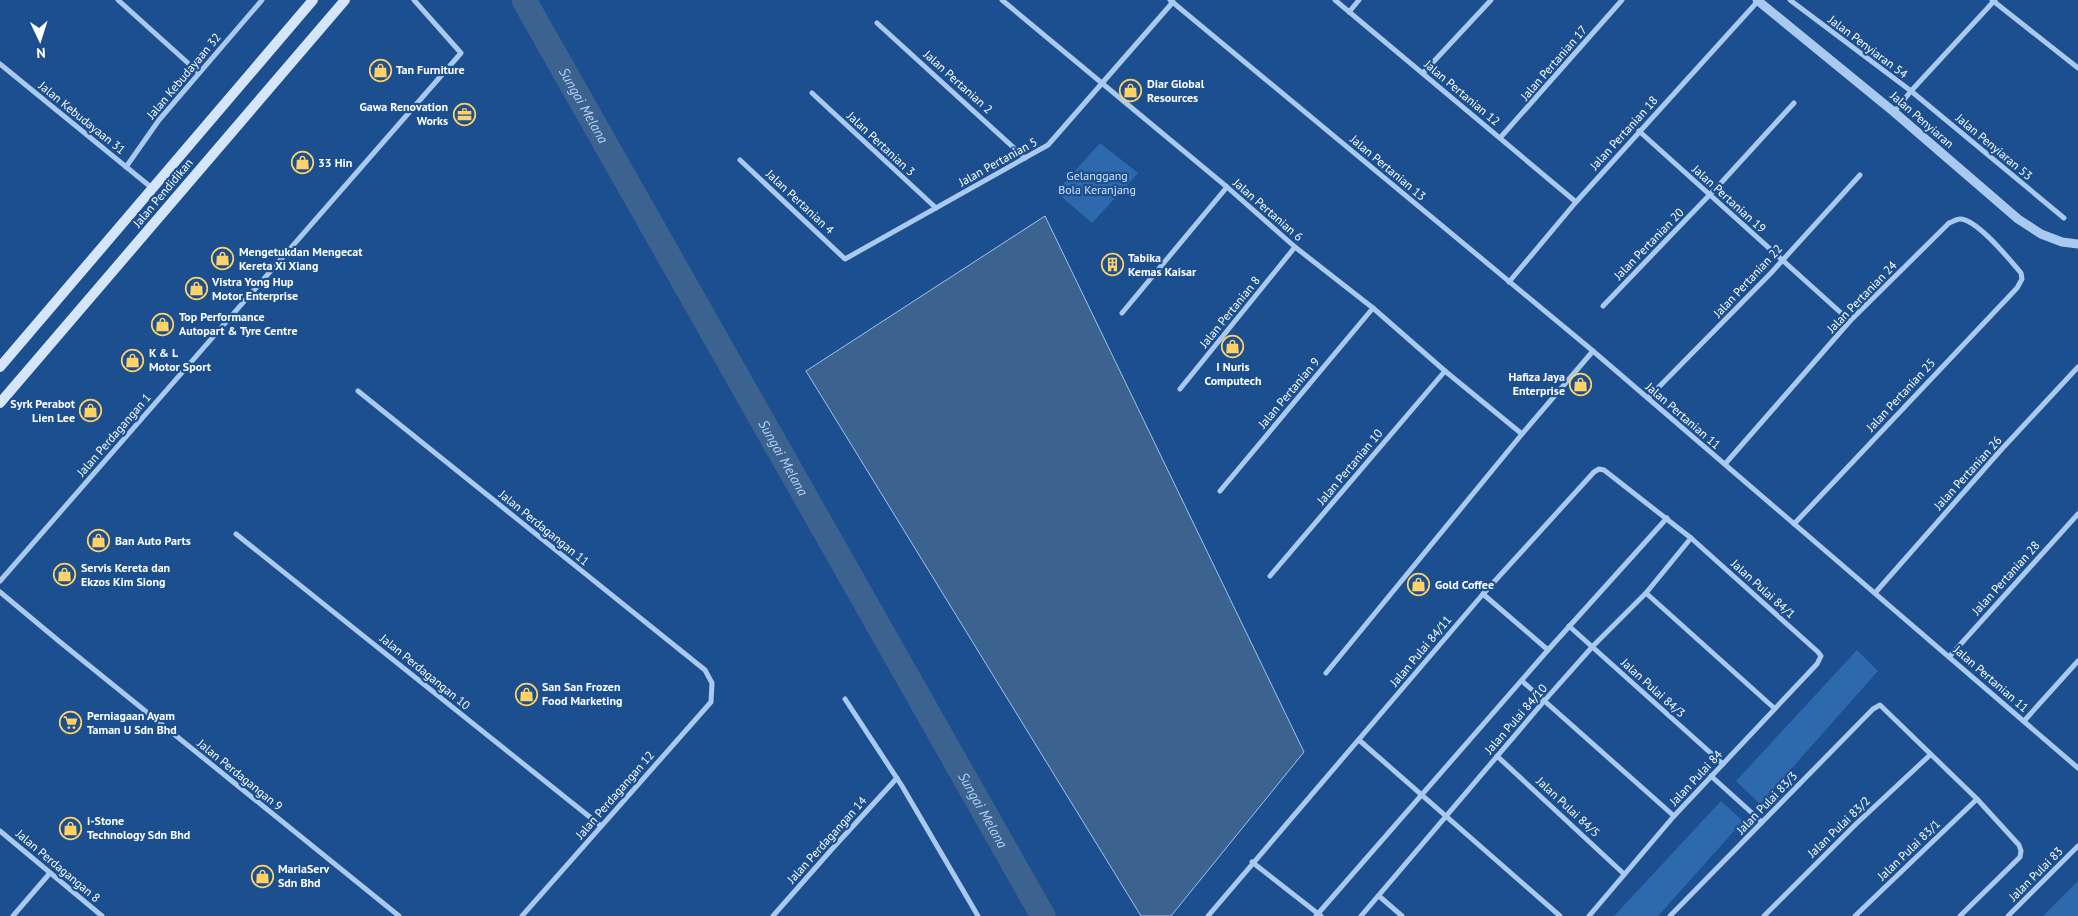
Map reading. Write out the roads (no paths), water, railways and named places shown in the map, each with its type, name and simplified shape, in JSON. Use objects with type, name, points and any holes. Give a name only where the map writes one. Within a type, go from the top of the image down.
[{"type":"main road","name":"Jalan Pendidikan","points":[[0,367],[313,0]]},
{"type":"main road","name":"Jalan Pendidikan","points":[[0,403],[345,0]]},
{"type":"street","points":[[118,0],[198,73]]},
{"type":"street","name":"Jalan Kebudayaan 32","points":[[126,166],[159,120],[262,0]]},
{"type":"street","name":"Jalan Perdagangan 1","points":[[0,581],[461,53],[414,0]]},
{"type":"street","name":"Jalan Pertanian 6","points":[[1002,0],[1227,187],[1295,247],[1373,308],[1445,371],[1522,434]]},
{"type":"street","name":"Jalan Pertanian 12","points":[[1335,0],[1576,202]]},
{"type":"street","points":[[1349,12],[1359,0]]},
{"type":"street","points":[[1423,74],[1492,0]]},
{"type":"street","name":"Jalan Pertanian 17","points":[[1500,138],[1622,0]]},
{"type":"street","name":"Jalan Penyiaran","points":[[1758,0],[1894,112],[2018,219],[2041,234],[2062,242],[2078,244]]},
{"type":"street","name":"Jalan Pertanian 18","points":[[1509,282],[1576,202],[1758,0]]},
{"type":"street","name":"Jalan Penyiaran 54","points":[[1790,0],[1911,92]]},
{"type":"street","name":"Jalan Pertanian 5","points":[[845,259],[1048,145],[1172,1]]},
{"type":"street","name":"Jalan Pertanian 13","points":[[1172,1],[1593,351]]},
{"type":"street","points":[[1894,112],[1993,1],[2078,68]]},
{"type":"street","name":"Jalan Pertanian 2","points":[[877,23],[1025,158]]},
{"type":"street","name":"Jalan Kebudayaan 31","points":[[0,64],[152,188]]},
{"type":"street","name":"Jalan Penyiaran 53","points":[[1911,92],[2064,218]]},
{"type":"street","name":"Jalan Pertanian 3","points":[[812,93],[936,208]]},
{"type":"street","name":"Jalan Pertanian 20","points":[[1603,306],[1710,195],[1794,103]]},
{"type":"street","name":"Jalan Pertanian 19","points":[[1639,132],[1850,321]]},
{"type":"street","name":"Jalan Pertanian 4","points":[[740,160],[845,259]]},
{"type":"street","name":"Jalan Pertanian 22","points":[[1648,398],[1782,260],[1860,175]]},
{"type":"street","points":[[1122,313],[1227,187]]},
{"type":"street","name":"Jalan Pertanian 24","points":[[1725,464],[1850,321],[1949,223],[1958,219],[1969,221],[1996,244],[2022,272],[2022,279]]},
{"type":"street","name":"Jalan Pertanian 8","points":[[1180,389],[1295,247]]},
{"type":"street","name":"Jalan Pertanian 25","points":[[1794,524],[2017,288],[2022,279]]},
{"type":"street","name":"Jalan Pertanian 9","points":[[1220,492],[1373,308]]},
{"type":"street","points":[[1326,673],[1522,434],[1593,351]]},
{"type":"street","name":"Jalan Pertanian 11","points":[[1593,351],[2078,768]]},
{"type":"street","name":"Jalan Pertanian 26","points":[[1875,593],[2000,451],[2078,367]]},
{"type":"street","name":"Jalan Pertanian 10","points":[[1270,576],[1445,371]]},
{"type":"street","name":"Jalan Perdagangan 11","points":[[358,391],[705,670],[712,683]]},
{"type":"street","name":"Jalan Pulai 84/11","points":[[1208,916],[1252,862],[1483,594],[1594,472],[1599,469],[1604,470],[1691,538]]},
{"type":"street","name":"Jalan Pertanian 28","points":[[1949,657],[2078,514]]},
{"type":"street","points":[[1252,862],[1318,915],[1569,626],[1667,518]]},
{"type":"street","name":"Jalan Perdagangan 10","points":[[236,534],[601,826]]},
{"type":"street","name":"Jalan Pulai 84/10","points":[[1361,916],[1545,700],[1593,646],[1646,592],[1691,538]]},
{"type":"street","name":"Jalan Pulai 84/1","points":[[1691,538],[1821,656]]},
{"type":"street","name":"Jalan Perdagangan 9","points":[[0,592],[399,916]]},
{"type":"street","points":[[1646,592],[1774,708]]},
{"type":"street","points":[[1483,594],[1548,650]]},
{"type":"street","name":"Jalan Pulai 84/3","points":[[1569,626],[1723,764]]},
{"type":"street","name":"Jalan Pulai 84","points":[[1589,916],[1674,816],[1817,664],[1821,656]]},
{"type":"street","points":[[2024,721],[2078,661]]},
{"type":"street","points":[[1522,681],[1674,816]]},
{"type":"street","name":"Jalan Perdagangan 12","points":[[522,916],[711,702],[712,683]]},
{"type":"street","points":[[845,699],[897,778],[978,916]]},
{"type":"street","name":"Jalan Pulai 83/3","points":[[1670,916],[1873,709],[1880,705],[1930,754]]},
{"type":"street","points":[[1359,740],[1446,814],[1560,916]]},
{"type":"street","points":[[1930,754],[1977,799],[2019,846],[2021,851],[2020,857],[1960,916]]},
{"type":"street","name":"Jalan Pulai 83/2","points":[[1764,916],[1856,824],[1930,754]]},
{"type":"street","name":"Jalan Pulai 84/5","points":[[1497,756],[1624,874]]},
{"type":"street","points":[[1711,776],[1762,822]]},
{"type":"street","name":"Jalan Perdagangan 14","points":[[774,916],[897,778]]},
{"type":"street","name":"Jalan Pulai 83/1","points":[[1855,916],[1977,799]]},
{"type":"street","name":"Jalan Perdagangan 8","points":[[0,831],[102,916]]},
{"type":"street","name":"Jalan Pulai 83","points":[[2008,916],[2078,846]]},
{"type":"street","points":[[13,916],[50,873]]},
{"type":"street","points":[[1379,896],[1402,916]]},
{"type":"waterway","name":"Sungai Melana","points":[[524,0],[1043,916]]},
{"type":"place","name":"Tan Furniture","points":[[380,70]]},
{"type":"place","name":"Diar Global Resources","points":[[1131,91]]},
{"type":"place","name":"Gawa Renovation Works","points":[[464,114]]},
{"type":"place","name":"33 Hin","points":[[302,163]]},
{"type":"place","name":"Mengetukdan Mengecat Kereta Xi Xiang","points":[[223,259]]},
{"type":"place","name":"Tabika Kemas Kaisar","points":[[1112,265]]},
{"type":"place","name":"Vistra Yong Hup Motor Enterprise","points":[[196,289]]},
{"type":"place","name":"Top Performance Autopart & Tyre Centre","points":[[163,324]]},
{"type":"place","name":"I Nuris Computech","points":[[1233,346]]},
{"type":"place","name":"K & L Motor Sport","points":[[133,360]]},
{"type":"place","name":"Hafiza Jaya Enterprise","points":[[1581,384]]},
{"type":"place","name":"Syrk Perabot Lien Lee","points":[[91,411]]},
{"type":"place","name":"Ban Auto Parts","points":[[99,541]]},
{"type":"place","name":"Servis Kereta dan Ekzos Kim Siong","points":[[65,575]]},
{"type":"place","name":"Gold Coffee","points":[[1419,585]]},
{"type":"place","name":"San San Frozen Food Marketing","points":[[526,694]]},
{"type":"place","name":"Perniagaan Ayam Taman U Sdn Bhd","points":[[71,723]]},
{"type":"place","name":"i-Stone Technology Sdn Bhd","points":[[71,828]]},
{"type":"place","name":"MariaServ Sdn Bhd","points":[[262,876]]},
{"type":"park label","name":"Gelanggang Bola Keranjang","points":[[1097,183]]}]
